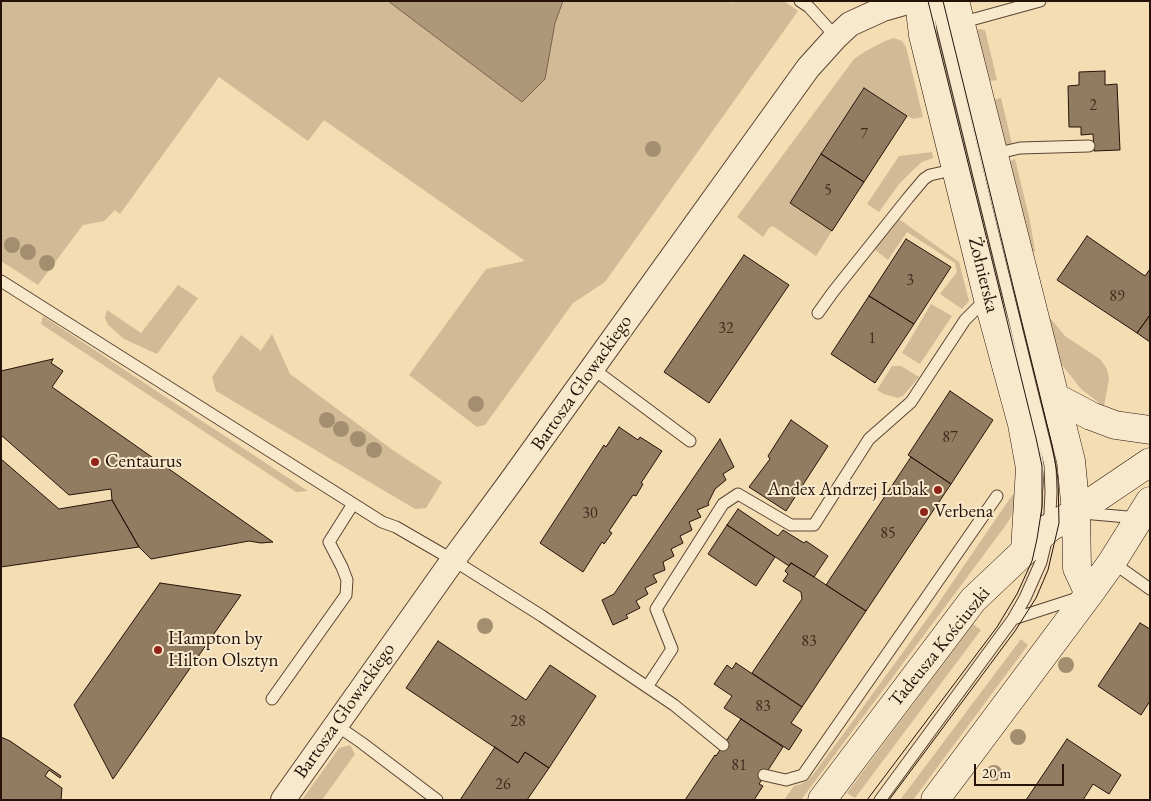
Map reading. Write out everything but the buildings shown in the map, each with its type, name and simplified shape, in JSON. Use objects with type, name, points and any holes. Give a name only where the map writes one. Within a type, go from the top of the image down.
[{"type":"street","name":"Bartosza Głowackiego","points":[[283,800],[453,560],[808,68],[850,24],[883,9],[911,1]]},
{"type":"street","name":"Żołnierska","points":[[919,1],[923,34],[989,303],[1022,424],[1030,468],[1025,551]]},
{"type":"street","points":[[958,12],[1070,461],[1076,512],[1077,568],[1089,594]]},
{"type":"street","points":[[1055,397],[1115,426],[1150,430]]},
{"type":"street","name":"Tadeusza Kościuszki","points":[[822,800],[973,600],[1049,528],[1150,462]]},
{"type":"street","points":[[935,800],[1089,594],[1145,510]]},
{"type":"lane","points":[[800,1],[809,7],[836,37]]},
{"type":"lane","points":[[880,800],[1014,619],[1041,562],[1049,528],[1050,465],[936,1]]},
{"type":"lane","points":[[958,12],[1040,1]]},
{"type":"lane","points":[[994,154],[1020,148],[1089,146]]},
{"type":"lane","points":[[818,313],[924,179],[930,175],[956,169]]},
{"type":"lane","points":[[1,281],[382,522],[396,527],[453,560],[542,616],[674,705],[723,745]]},
{"type":"lane","points":[[647,686],[672,649],[656,609],[723,504],[738,494],[791,525],[814,525],[869,439],[912,402],[965,320],[978,307],[989,303]]},
{"type":"lane","points":[[592,368],[690,440]]},
{"type":"lane","points":[[764,776],[786,780],[803,774],[997,496]]},
{"type":"lane","points":[[272,700],[346,595],[347,580],[329,542],[353,504]]},
{"type":"lane","points":[[1076,512],[1145,510]]},
{"type":"lane","points":[[1112,562],[1150,588]]},
{"type":"lane","points":[[1014,619],[1089,594]]},
{"type":"lane","points":[[336,725],[437,800]]},
{"type":"shaded area","points":[[1,1],[388,1],[522,102],[545,79],[555,23],[563,1],[729,1],[732,3],[734,1],[784,1],[798,11],[605,282],[573,303],[485,425],[477,427],[409,375],[486,269],[525,261],[324,120],[308,141],[219,77],[120,214],[115,210],[104,221],[83,225],[38,285],[1,261]]},
{"type":"shaded area","points":[[388,1],[563,1],[555,23],[545,79],[522,102]]},
{"type":"shaded area","points":[[978,29],[985,30],[997,80],[991,81],[984,76],[974,32]]},
{"type":"shaded area","points":[[894,38],[902,41],[906,47],[923,117],[913,119],[864,89],[790,203],[832,231],[816,256],[773,226],[769,228],[763,237],[737,217],[854,59],[885,41]]},
{"type":"shaded area","points":[[1001,98],[1012,144],[1009,146],[1001,144],[993,100]]},
{"type":"shaded area","points":[[932,152],[933,158],[922,162],[899,184],[879,212],[867,204],[899,156]]},
{"type":"shaded area","points":[[1015,159],[1035,251],[1028,258],[1007,169],[1010,161]]},
{"type":"shaded area","points":[[899,219],[959,262],[969,301],[962,309],[940,294],[957,272],[955,263],[907,232],[888,260],[874,249]]},
{"type":"shaded area","points":[[178,285],[198,298],[157,354],[124,339],[108,325],[105,318],[107,310],[141,333]]},
{"type":"shaded area","points":[[931,304],[952,316],[920,364],[902,353]]},
{"type":"shaded area","points":[[43,316],[308,491],[296,492],[41,324]]},
{"type":"shaded area","points":[[1050,318],[1065,336],[1100,359],[1107,369],[1109,379],[1104,406],[1081,389],[1058,360],[1044,321]]},
{"type":"shaded area","points":[[272,334],[290,374],[394,451],[442,482],[426,508],[415,509],[216,391],[212,377],[241,335],[260,350],[259,353]]},
{"type":"shaded area","points":[[892,366],[901,366],[919,377],[903,396],[898,398],[877,390]]},
{"type":"shaded area","points":[[1013,494],[1018,498],[1010,519],[801,800],[784,800],[794,786],[808,780],[815,772],[935,608]]},
{"type":"shaded area","points":[[973,624],[981,630],[855,798],[847,793]]},
{"type":"shaded area","points":[[1021,639],[1028,645],[913,800],[900,800]]},
{"type":"shaded area","points":[[350,745],[355,754],[322,800],[302,800],[339,748]]},
{"type":"tram line","points":[[867,800],[997,627],[1017,594],[1032,561],[1042,507],[1042,466],[1036,438],[928,1]]},
{"type":"tram line","points":[[889,800],[1015,631],[1036,598],[1048,570],[1059,523],[1058,479],[1052,445],[943,1]]},
{"type":"place","name":"Centaurus","points":[[95,462]]},
{"type":"place","name":"Andex Andrzej Lubak","points":[[938,490]]},
{"type":"place","name":"Verbena","points":[[924,512]]},
{"type":"place","name":"Hampton by Hilton Olsztyn","points":[[158,650]]}]
